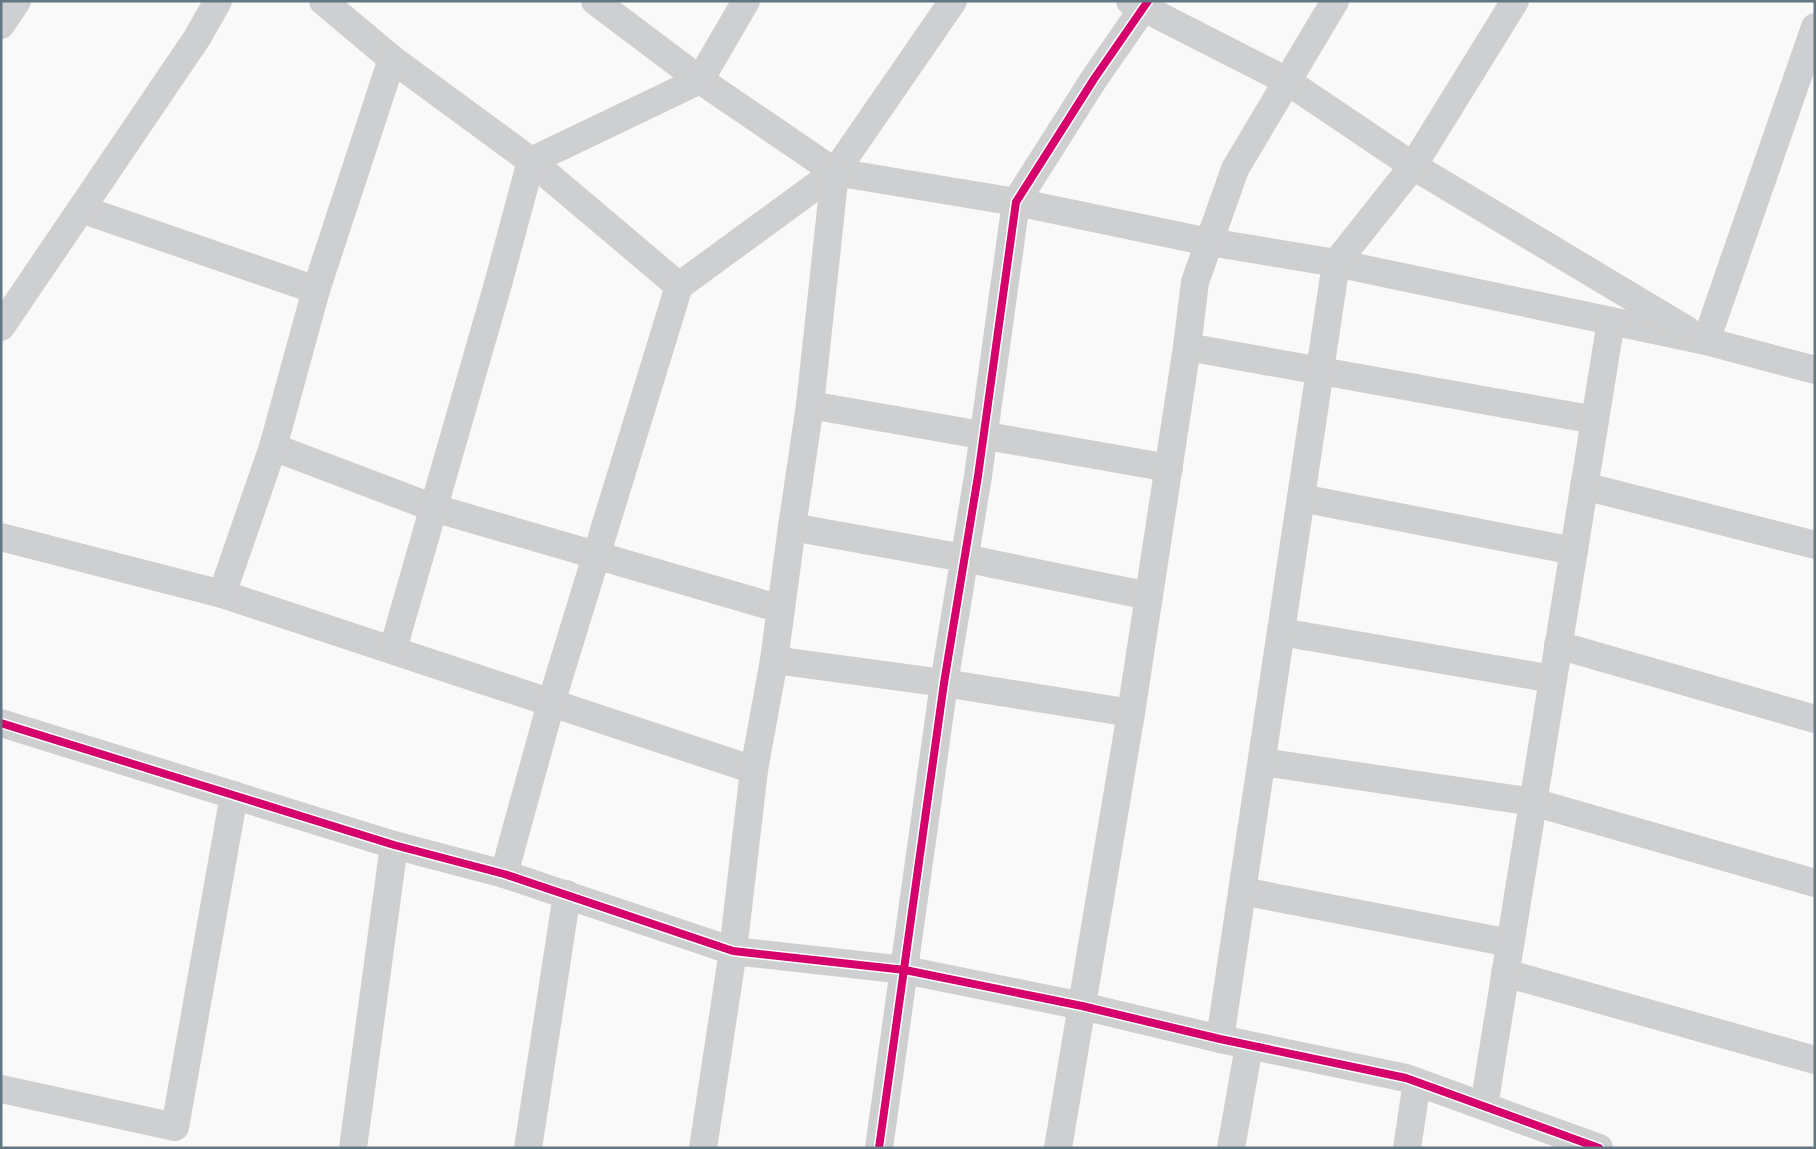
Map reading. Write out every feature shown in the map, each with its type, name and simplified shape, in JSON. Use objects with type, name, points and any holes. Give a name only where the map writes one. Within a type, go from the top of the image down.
[{"type":"street","points":[[1,25],[17,1]]},
{"type":"street","points":[[1,327],[197,38],[218,1]]},
{"type":"street","points":[[595,1],[700,80],[835,172],[1016,202],[1209,242],[1336,263],[1706,342],[1815,370]]},
{"type":"street","points":[[392,649],[498,284],[531,161],[700,80],[746,1]]},
{"type":"street","points":[[504,874],[551,703],[679,286],[835,172],[953,1]]},
{"type":"street","points":[[1058,1148],[1131,713],[1188,347],[1195,282],[1236,169],[1335,1]]},
{"type":"street","points":[[1220,1039],[1336,263],[1413,166],[1515,1]]},
{"type":"street","points":[[879,1148],[944,683],[1016,202],[1141,4],[1287,82],[1413,166],[1706,342]]},
{"type":"street","points":[[338,6],[392,59],[531,161],[679,286]]},
{"type":"street","points":[[1706,342],[1815,26]]},
{"type":"street","points":[[222,594],[273,448],[316,290],[392,59]]},
{"type":"street","points":[[703,1148],[733,951],[754,770],[774,660],[810,405],[835,172]]},
{"type":"street","points":[[81,209],[316,290]]},
{"type":"street","points":[[1484,1106],[1611,322]]},
{"type":"street","points":[[1188,347],[1595,420]]},
{"type":"street","points":[[810,405],[1169,468]]},
{"type":"street","points":[[273,448],[434,508],[781,608]]},
{"type":"street","points":[[1584,486],[1815,545]]},
{"type":"street","points":[[1301,498],[1574,551]]},
{"type":"street","points":[[792,527],[964,558],[1149,596]]},
{"type":"street","points":[[1,537],[222,594],[754,770]]},
{"type":"street","points":[[1281,632],[1553,679]]},
{"type":"street","points":[[1558,645],[1815,719]]},
{"type":"street","points":[[774,660],[944,683],[1131,713]]},
{"type":"street","points":[[1,722],[394,845],[504,874],[733,951],[905,970],[1082,1006],[1249,1046],[1406,1078],[1593,1147]]},
{"type":"street","points":[[1262,762],[1533,802],[1815,883]]},
{"type":"street","points":[[1,1089],[173,1137],[234,795]]},
{"type":"street","points":[[353,1148],[394,845]]},
{"type":"street","points":[[1242,891],[1510,943]]},
{"type":"street","points":[[528,1148],[566,894]]},
{"type":"street","points":[[1505,973],[1815,1060]]},
{"type":"street","points":[[1230,1148],[1249,1046]]},
{"type":"street","points":[[1407,1148],[1417,1082]]},
{"type":"cycle path","points":[[879,1148],[944,683],[978,476],[1016,202],[1094,79],[1148,1]]},
{"type":"cycle path","points":[[1,723],[394,845],[504,874],[733,951],[905,970],[1082,1006],[1220,1039],[1406,1078],[1599,1148]]}]
